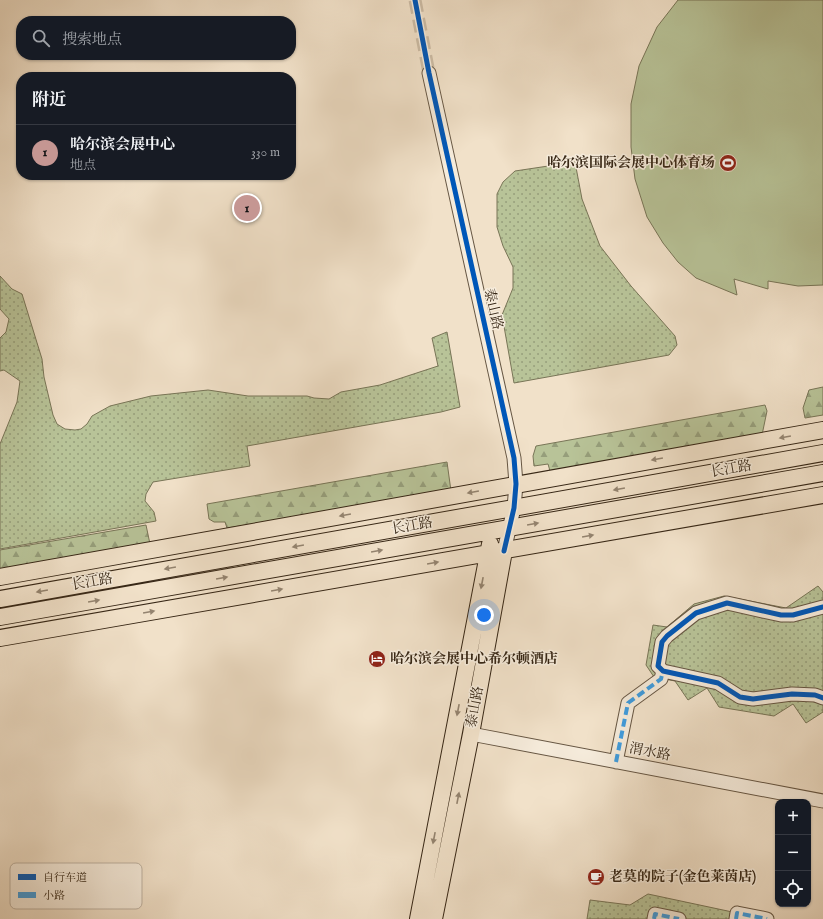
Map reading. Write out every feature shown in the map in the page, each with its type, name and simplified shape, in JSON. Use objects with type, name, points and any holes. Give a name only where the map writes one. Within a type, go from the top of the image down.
[{"type":"main road","points":[[0,577],[494,481],[516,484],[823,430]]},
{"type":"main road","name":"长江路","points":[[0,599],[823,453]]},
{"type":"main road","name":"长江路","points":[[0,617],[823,473]]},
{"type":"main road","name":"泰山路","points":[[418,919],[492,531],[495,511],[494,481]]},
{"type":"main road","points":[[0,638],[823,495]]},
{"type":"main road","name":"泰山路","points":[[434,919],[471,734],[504,551]]},
{"type":"street","name":"泰山路","points":[[429,73],[514,458],[516,484],[514,508],[504,551]]},
{"type":"street","points":[[823,607],[793,615],[781,615],[727,604],[696,613],[667,636],[662,642],[658,666],[663,671],[718,683],[740,697],[753,699],[792,694],[815,695],[823,698]]},
{"type":"street","points":[[616,762],[628,703],[661,679],[663,671]]},
{"type":"street","name":"渭水路","points":[[471,734],[823,801]]},
{"type":"street","points":[[736,919],[738,913],[766,919]]},
{"type":"street","points":[[654,919],[655,914],[679,919]]},
{"type":"green space","name":"哈尔滨国际会展中心体育场","points":[[678,0],[823,0],[823,285],[798,286],[768,281],[768,289],[734,279],[737,295],[696,278],[678,262],[663,243],[647,217],[635,179],[631,147],[631,104],[639,66],[657,27]]},
{"type":"green space","points":[[575,162],[582,199],[600,246],[631,286],[675,336],[677,345],[669,355],[514,383],[502,315],[513,288],[513,267],[503,246],[497,227],[497,194],[503,182],[515,171]]},
{"type":"green space","points":[[0,276],[12,289],[22,294],[42,359],[44,377],[53,415],[57,424],[65,429],[81,429],[87,424],[92,416],[110,406],[151,396],[208,390],[248,396],[307,396],[329,399],[341,392],[380,385],[438,366],[432,338],[447,332],[460,407],[441,412],[247,446],[250,466],[153,482],[146,494],[145,501],[154,512],[156,521],[0,549],[0,444],[17,402],[20,381],[4,370],[0,371],[0,338],[6,332],[9,319],[0,309]]},
{"type":"green space","points":[[823,387],[823,415],[805,418],[803,408],[809,390]]},
{"type":"green space","points":[[765,405],[767,411],[762,435],[550,471],[548,464],[534,466],[533,456],[536,446]]},
{"type":"green space","points":[[447,462],[451,491],[227,528],[225,522],[214,522],[209,519],[207,504]]},
{"type":"green space","points":[[146,525],[150,544],[0,569],[0,550]]},
{"type":"green space","points":[[818,586],[823,592],[823,712],[806,723],[793,704],[774,716],[719,707],[707,688],[688,700],[675,681],[654,677],[646,665],[653,625],[667,627],[694,604],[724,596],[786,608]]},
{"type":"green space","points":[[648,894],[737,913],[736,919],[587,919],[590,900],[630,905]]},
{"type":"tunnel","points":[[415,0],[429,73]]},
{"type":"marked path","points":[[616,762],[628,703],[661,679],[663,671]]},
{"type":"marked path","points":[[736,919],[737,913],[767,919]]},
{"type":"marked path","points":[[654,919],[655,914],[679,919]]},
{"type":"cycle path","points":[[415,0],[429,73],[514,458],[516,484],[514,508],[504,551]]},
{"type":"cycle path","points":[[823,607],[793,615],[781,615],[727,603],[696,613],[667,636],[662,642],[658,666],[663,671],[718,683],[740,697],[753,699],[792,694],[815,695],[823,698]]},
{"type":"place","name":"哈尔滨国际会展中心体育场","points":[[728,163]]},
{"type":"place","name":"哈尔滨会展中心","points":[[247,208]]},
{"type":"place","name":"哈尔滨会展中心希尔顿酒店","points":[[377,659]]},
{"type":"place","name":"老莫的院子(金色莱茵店)","points":[[596,877]]}]
